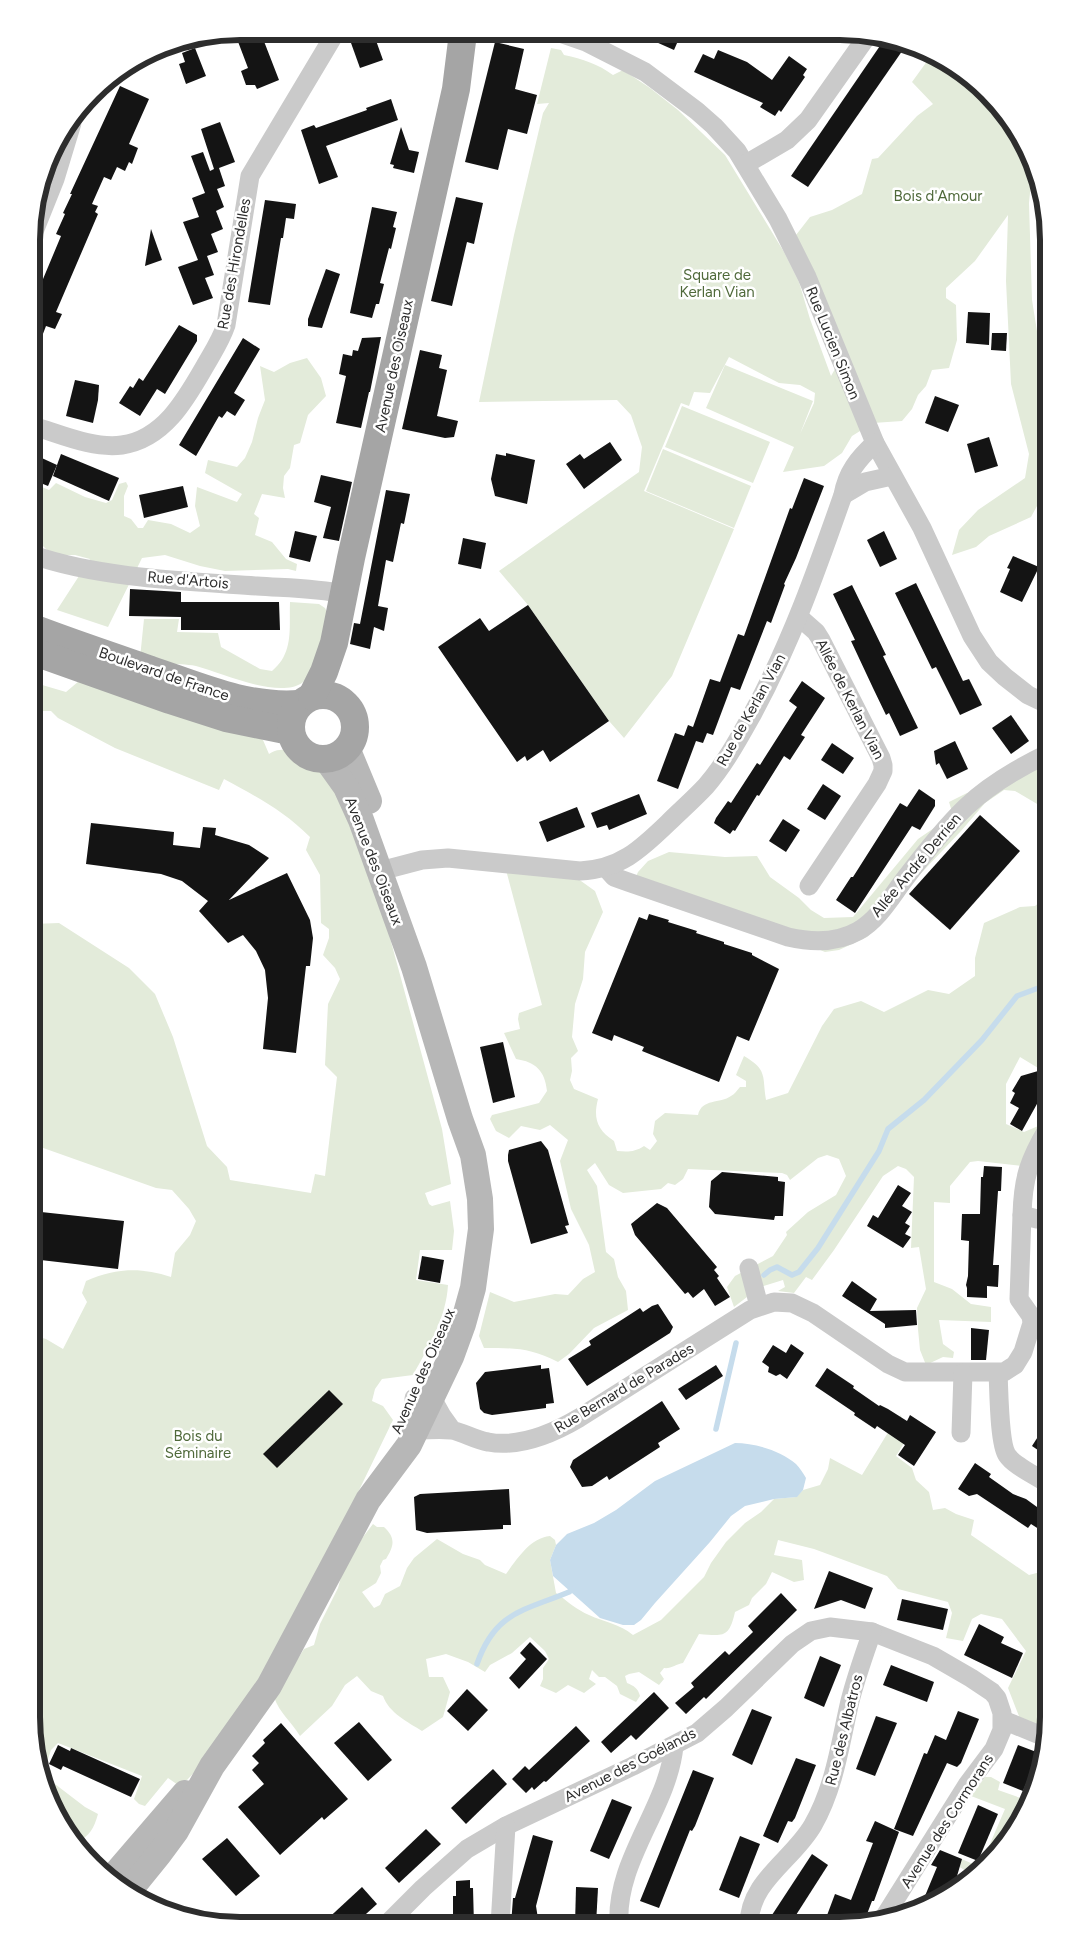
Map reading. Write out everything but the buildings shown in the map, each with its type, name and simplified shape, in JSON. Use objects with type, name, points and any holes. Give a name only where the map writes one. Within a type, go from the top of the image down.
[{"type":"main road","name":"Avenue des Oiseaux","points":[[305,700],[324,672],[334,643],[389,386],[456,89],[462,40]]},
{"type":"main road","name":"Avenue des Oiseaux","points":[[456,89],[474,40]]},
{"type":"main road","name":"Boulevard de France","points":[[40,631],[238,699],[281,706],[305,700]]},
{"type":"main road","name":"Avenue des Oiseaux","points":[[334,643],[335,661],[343,701]]},
{"type":"main road","name":"Boulevard de France","points":[[40,654],[226,718],[290,731]]},
{"type":"main road","points":[[323,694],[343,701],[350,709],[354,718],[353,739],[336,753],[316,758],[306,755],[293,740],[290,731],[293,712],[305,700],[323,694]]},
{"type":"main road","name":"Avenue des Oiseaux","points":[[336,753],[392,851],[388,869],[414,967],[460,1119],[465,1215],[460,1270],[423,1398],[416,1430],[399,1460],[368,1500]]},
{"type":"main road","name":"Avenue des Oiseaux","points":[[133,1886],[176,1831],[212,1766],[273,1679],[368,1500],[389,1448],[423,1398]]},
{"type":"main road","name":"Avenue des Oiseaux","points":[[115,1874],[161,1819],[212,1766]]},
{"type":"street","name":"Rue des Hirondelles","points":[[40,428],[95,443],[123,445],[154,432],[165,424],[180,406],[219,342],[226,325],[250,176],[331,40]]},
{"type":"street","name":"Rue Lucien Simon","points":[[580,40],[629,62],[659,82],[714,126],[728,140],[746,164],[778,219],[807,277],[874,442],[922,528],[972,636],[989,662],[1016,687],[1040,700]]},
{"type":"street","points":[[746,164],[787,140],[808,120],[863,42]]},
{"type":"street","points":[[43,210],[55,179],[67,141]]},
{"type":"street","name":"Rue de Kerlan Vian","points":[[388,869],[422,860],[448,858],[580,871],[610,872],[645,845],[693,799],[716,773],[733,748],[760,700],[799,617],[843,495],[848,474],[855,462],[874,442]]},
{"type":"street","points":[[843,495],[865,482],[892,476]]},
{"type":"street","name":"Rue d'Artois","points":[[40,557],[107,572],[324,590],[344,594]]},
{"type":"street","name":"Allée de Kerlan Vian","points":[[799,617],[816,632],[821,640],[853,700],[883,765],[881,778],[809,886]]},
{"type":"street","name":"Allée André Derrien","points":[[610,872],[788,937],[814,941],[844,937],[859,931],[880,912],[919,861],[966,807],[1008,774],[1040,758]]},
{"type":"street","points":[[1040,1143],[1030,1162],[1024,1180],[1030,1217],[1018,1299],[1031,1316],[1031,1330],[1020,1359],[1009,1370],[998,1373],[1002,1440],[1006,1454],[1040,1479]]},
{"type":"street","points":[[749,1268],[759,1306]]},
{"type":"street","name":"Rue Bernard de Parades","points":[[416,1430],[452,1430],[486,1442],[501,1443],[530,1440],[553,1432],[579,1418],[738,1317],[759,1306],[781,1302],[792,1303],[812,1313],[888,1364],[905,1372],[998,1373]]},
{"type":"street","points":[[961,1433],[963,1373]]},
{"type":"street","points":[[423,1398],[452,1430]]},
{"type":"street","name":"Avenue des Goélands","points":[[393,1917],[467,1849],[506,1826],[674,1746],[697,1733],[717,1717],[777,1657],[811,1631],[830,1627],[872,1632],[933,1656],[984,1686],[997,1698],[1003,1720]]},
{"type":"street","name":"Rue des Albatros","points":[[750,1917],[757,1893],[764,1882],[799,1846],[807,1835],[825,1799],[834,1774],[854,1686],[872,1632]]},
{"type":"street","points":[[1003,1720],[1039,1735]]},
{"type":"street","name":"Avenue des Cormorans","points":[[888,1911],[967,1785],[994,1749],[1001,1736],[1003,1720]]},
{"type":"street","points":[[620,1917],[622,1895],[630,1866],[666,1780],[673,1757],[674,1746]]},
{"type":"street","points":[[500,1917],[506,1826]]},
{"type":"green space","points":[[551,48],[561,50],[564,55],[596,65],[613,75],[623,70],[678,110],[725,155],[784,252],[799,282],[810,319],[831,376],[844,353],[796,235],[810,217],[832,210],[862,194],[872,159],[878,158],[917,116],[933,104],[912,82],[927,61],[962,81],[999,118],[1025,163],[1031,182],[1029,203],[1032,300],[1040,350],[1040,515],[1037,506],[1031,517],[989,536],[976,547],[952,555],[959,530],[978,510],[1025,478],[1029,454],[1011,384],[1006,281],[1008,215],[975,261],[946,288],[946,298],[956,305],[957,340],[949,368],[932,370],[926,386],[918,395],[912,409],[902,421],[873,423],[852,436],[842,453],[824,466],[783,472],[794,447],[706,408],[725,365],[813,401],[800,434],[814,403],[815,393],[800,385],[779,383],[729,357],[710,393],[694,392],[689,406],[681,403],[644,491],[734,529],[672,676],[624,738],[609,721],[528,605],[499,571],[639,472],[642,447],[631,415],[617,400],[479,402],[514,235],[543,113],[549,103],[537,104]]},
{"type":"green space","points":[[307,358],[321,378],[326,396],[308,415],[300,443],[294,445],[290,468],[284,476],[283,488],[285,498],[262,494],[254,514],[259,518],[255,535],[272,542],[286,559],[297,564],[296,571],[288,569],[225,571],[200,566],[165,555],[142,558],[108,627],[57,610],[90,559],[75,555],[52,555],[40,544],[40,486],[49,490],[56,483],[85,497],[106,503],[112,500],[119,484],[126,482],[128,486],[124,496],[124,516],[131,519],[138,528],[143,528],[148,520],[171,524],[190,533],[200,526],[195,506],[197,487],[237,502],[242,494],[205,473],[208,460],[237,467],[245,458],[265,400],[260,366],[274,372],[290,363]]},
{"type":"green space","points":[[682,406],[770,442],[753,483],[665,447]]},
{"type":"green space","points":[[663,449],[751,486],[734,528],[646,491]]},
{"type":"green space","points":[[290,602],[319,604],[327,612],[319,650],[312,670],[302,683],[292,687],[265,686],[235,679],[196,666],[147,661],[140,658],[144,619],[179,619],[177,632],[218,633],[221,647],[260,669],[272,671],[279,664],[287,648],[290,631]]},
{"type":"green space","name":"Bois du Séminaire","points":[[79,681],[251,730],[263,740],[269,754],[277,750],[284,750],[295,753],[324,767],[334,784],[378,894],[442,1129],[451,1184],[425,1193],[429,1204],[432,1206],[450,1201],[454,1231],[452,1250],[420,1250],[416,1280],[448,1285],[444,1309],[431,1342],[413,1375],[382,1379],[375,1389],[372,1401],[383,1406],[393,1420],[290,1633],[208,1758],[187,1780],[178,1785],[168,1778],[145,1806],[139,1804],[134,1799],[142,1776],[58,1743],[51,1750],[46,1765],[44,1756],[40,1730],[40,1337],[63,1349],[87,1302],[82,1293],[86,1281],[107,1273],[128,1270],[139,1270],[171,1277],[175,1253],[190,1235],[196,1221],[189,1209],[172,1190],[156,1188],[40,1147],[40,924],[59,923],[129,968],[155,994],[173,1037],[207,1146],[227,1167],[230,1180],[311,1193],[315,1174],[325,1176],[337,1077],[325,1065],[328,1004],[340,979],[335,968],[323,955],[329,938],[329,929],[321,923],[320,875],[306,850],[310,837],[280,812],[224,779],[219,790],[115,748],[58,718],[51,711],[40,711],[40,684],[66,692]]},
{"type":"green space","points":[[1040,757],[1040,806],[1015,791],[1004,790],[985,803],[907,888],[867,937],[839,950],[825,952],[808,945],[666,905],[634,881],[638,872],[648,861],[669,852],[725,857],[757,856],[770,877],[799,898],[811,910],[824,918],[853,917],[918,839],[953,815],[949,802],[967,793],[979,790]]},
{"type":"green space","points":[[506,870],[574,876],[595,891],[603,912],[585,952],[583,979],[575,1004],[572,1037],[578,1051],[571,1058],[572,1071],[570,1080],[574,1089],[598,1099],[596,1118],[600,1128],[614,1141],[617,1151],[634,1150],[644,1146],[650,1150],[657,1141],[653,1134],[655,1121],[665,1113],[698,1115],[703,1106],[727,1098],[740,1087],[746,1087],[746,1081],[736,1075],[744,1056],[757,1065],[762,1074],[766,1100],[788,1093],[822,1026],[834,1009],[861,1001],[884,1012],[928,990],[949,994],[975,976],[975,958],[984,923],[1020,907],[1035,906],[1040,902],[1040,1069],[1020,1057],[1006,1084],[1006,1124],[1024,1132],[1040,1125],[1040,1130],[1022,1166],[978,1161],[970,1162],[950,1186],[950,1203],[934,1202],[934,1282],[952,1289],[971,1304],[991,1307],[991,1322],[939,1320],[943,1344],[954,1352],[953,1358],[943,1357],[926,1365],[920,1350],[917,1308],[926,1289],[919,1247],[911,1248],[914,1177],[906,1169],[898,1166],[883,1176],[812,1280],[806,1277],[794,1293],[778,1291],[785,1287],[783,1280],[760,1287],[734,1307],[727,1287],[735,1276],[773,1256],[787,1235],[786,1232],[808,1212],[836,1195],[846,1176],[839,1159],[827,1155],[818,1158],[790,1180],[787,1175],[782,1173],[688,1169],[683,1179],[675,1185],[668,1183],[661,1189],[623,1193],[609,1185],[595,1163],[587,1170],[597,1186],[606,1252],[614,1259],[618,1277],[626,1291],[628,1310],[594,1328],[569,1354],[558,1362],[539,1354],[522,1350],[484,1348],[479,1336],[490,1292],[514,1302],[555,1294],[568,1295],[583,1279],[595,1272],[589,1245],[571,1209],[560,1161],[568,1140],[550,1125],[540,1130],[521,1126],[509,1138],[496,1131],[490,1119],[492,1115],[539,1103],[547,1091],[542,1073],[529,1062],[516,1059],[504,1033],[520,1029],[519,1013],[542,1005]]},
{"type":"green space","points":[[901,1415],[904,1443],[896,1456],[912,1468],[916,1480],[929,1492],[933,1510],[945,1508],[974,1520],[971,1535],[1029,1575],[1040,1572],[1040,1729],[1022,1724],[1008,1688],[1026,1651],[1002,1619],[981,1614],[972,1619],[963,1641],[946,1638],[952,1613],[948,1602],[898,1589],[887,1576],[814,1549],[778,1540],[774,1555],[802,1560],[804,1580],[794,1582],[772,1572],[766,1584],[752,1598],[749,1605],[735,1612],[728,1631],[720,1635],[699,1634],[683,1663],[664,1668],[660,1673],[664,1679],[659,1685],[639,1672],[625,1676],[627,1683],[639,1693],[640,1696],[636,1702],[620,1694],[617,1686],[605,1677],[599,1677],[592,1670],[589,1679],[596,1684],[584,1693],[568,1685],[556,1693],[540,1686],[543,1679],[543,1668],[549,1659],[545,1651],[530,1637],[512,1653],[490,1665],[485,1672],[468,1662],[446,1654],[426,1659],[429,1677],[443,1677],[450,1692],[443,1717],[422,1731],[394,1712],[383,1696],[371,1691],[357,1676],[345,1685],[332,1706],[300,1736],[276,1703],[274,1697],[304,1649],[314,1645],[320,1624],[338,1588],[343,1570],[373,1524],[377,1527],[384,1527],[392,1539],[392,1546],[386,1559],[383,1560],[380,1566],[381,1573],[376,1583],[362,1592],[374,1608],[380,1605],[385,1594],[400,1586],[407,1568],[414,1558],[437,1539],[463,1554],[480,1560],[485,1565],[506,1574],[530,1545],[550,1536],[555,1540],[556,1545],[550,1560],[556,1593],[585,1613],[628,1631],[633,1635],[661,1620],[704,1577],[711,1563],[726,1542],[774,1499],[796,1497],[803,1490],[820,1485],[828,1469],[830,1458],[862,1475],[895,1421]]},
{"type":"green space","name":"Bois du Séminaire","points":[[46,1765],[51,1771],[51,1781]]},
{"type":"green space","points":[[985,1777],[991,1777],[1000,1782],[998,1790],[1022,1799],[999,1839],[986,1853],[1005,1809],[971,1796]]},
{"type":"green space","name":"Bois du Séminaire","points":[[51,1781],[85,1807],[98,1814],[91,1831],[81,1839],[67,1817],[55,1794]]},
{"type":"green space","points":[[957,1857],[974,1865],[967,1872],[955,1864]]},
{"type":"water","points":[[735,1443],[751,1444],[790,1459],[806,1478],[803,1490],[797,1497],[774,1499],[745,1506],[731,1516],[641,1620],[634,1625],[623,1625],[600,1618],[553,1576],[550,1560],[556,1545],[567,1534],[594,1523],[616,1510],[655,1481]]},
{"type":"waterway","points":[[764,1275],[777,1267],[792,1275],[799,1272],[818,1248],[879,1151],[888,1129],[924,1100],[982,1040],[1017,996],[1040,987]]},
{"type":"waterway","points":[[716,1429],[736,1343]]},
{"type":"waterway","points":[[477,1664],[492,1633],[502,1623],[524,1609],[573,1589]]},
{"type":"park label","name":"Bois d'Amour","points":[[938,196]]},
{"type":"park label","name":"Square de Kerlan Vian","points":[[717,284]]}]
